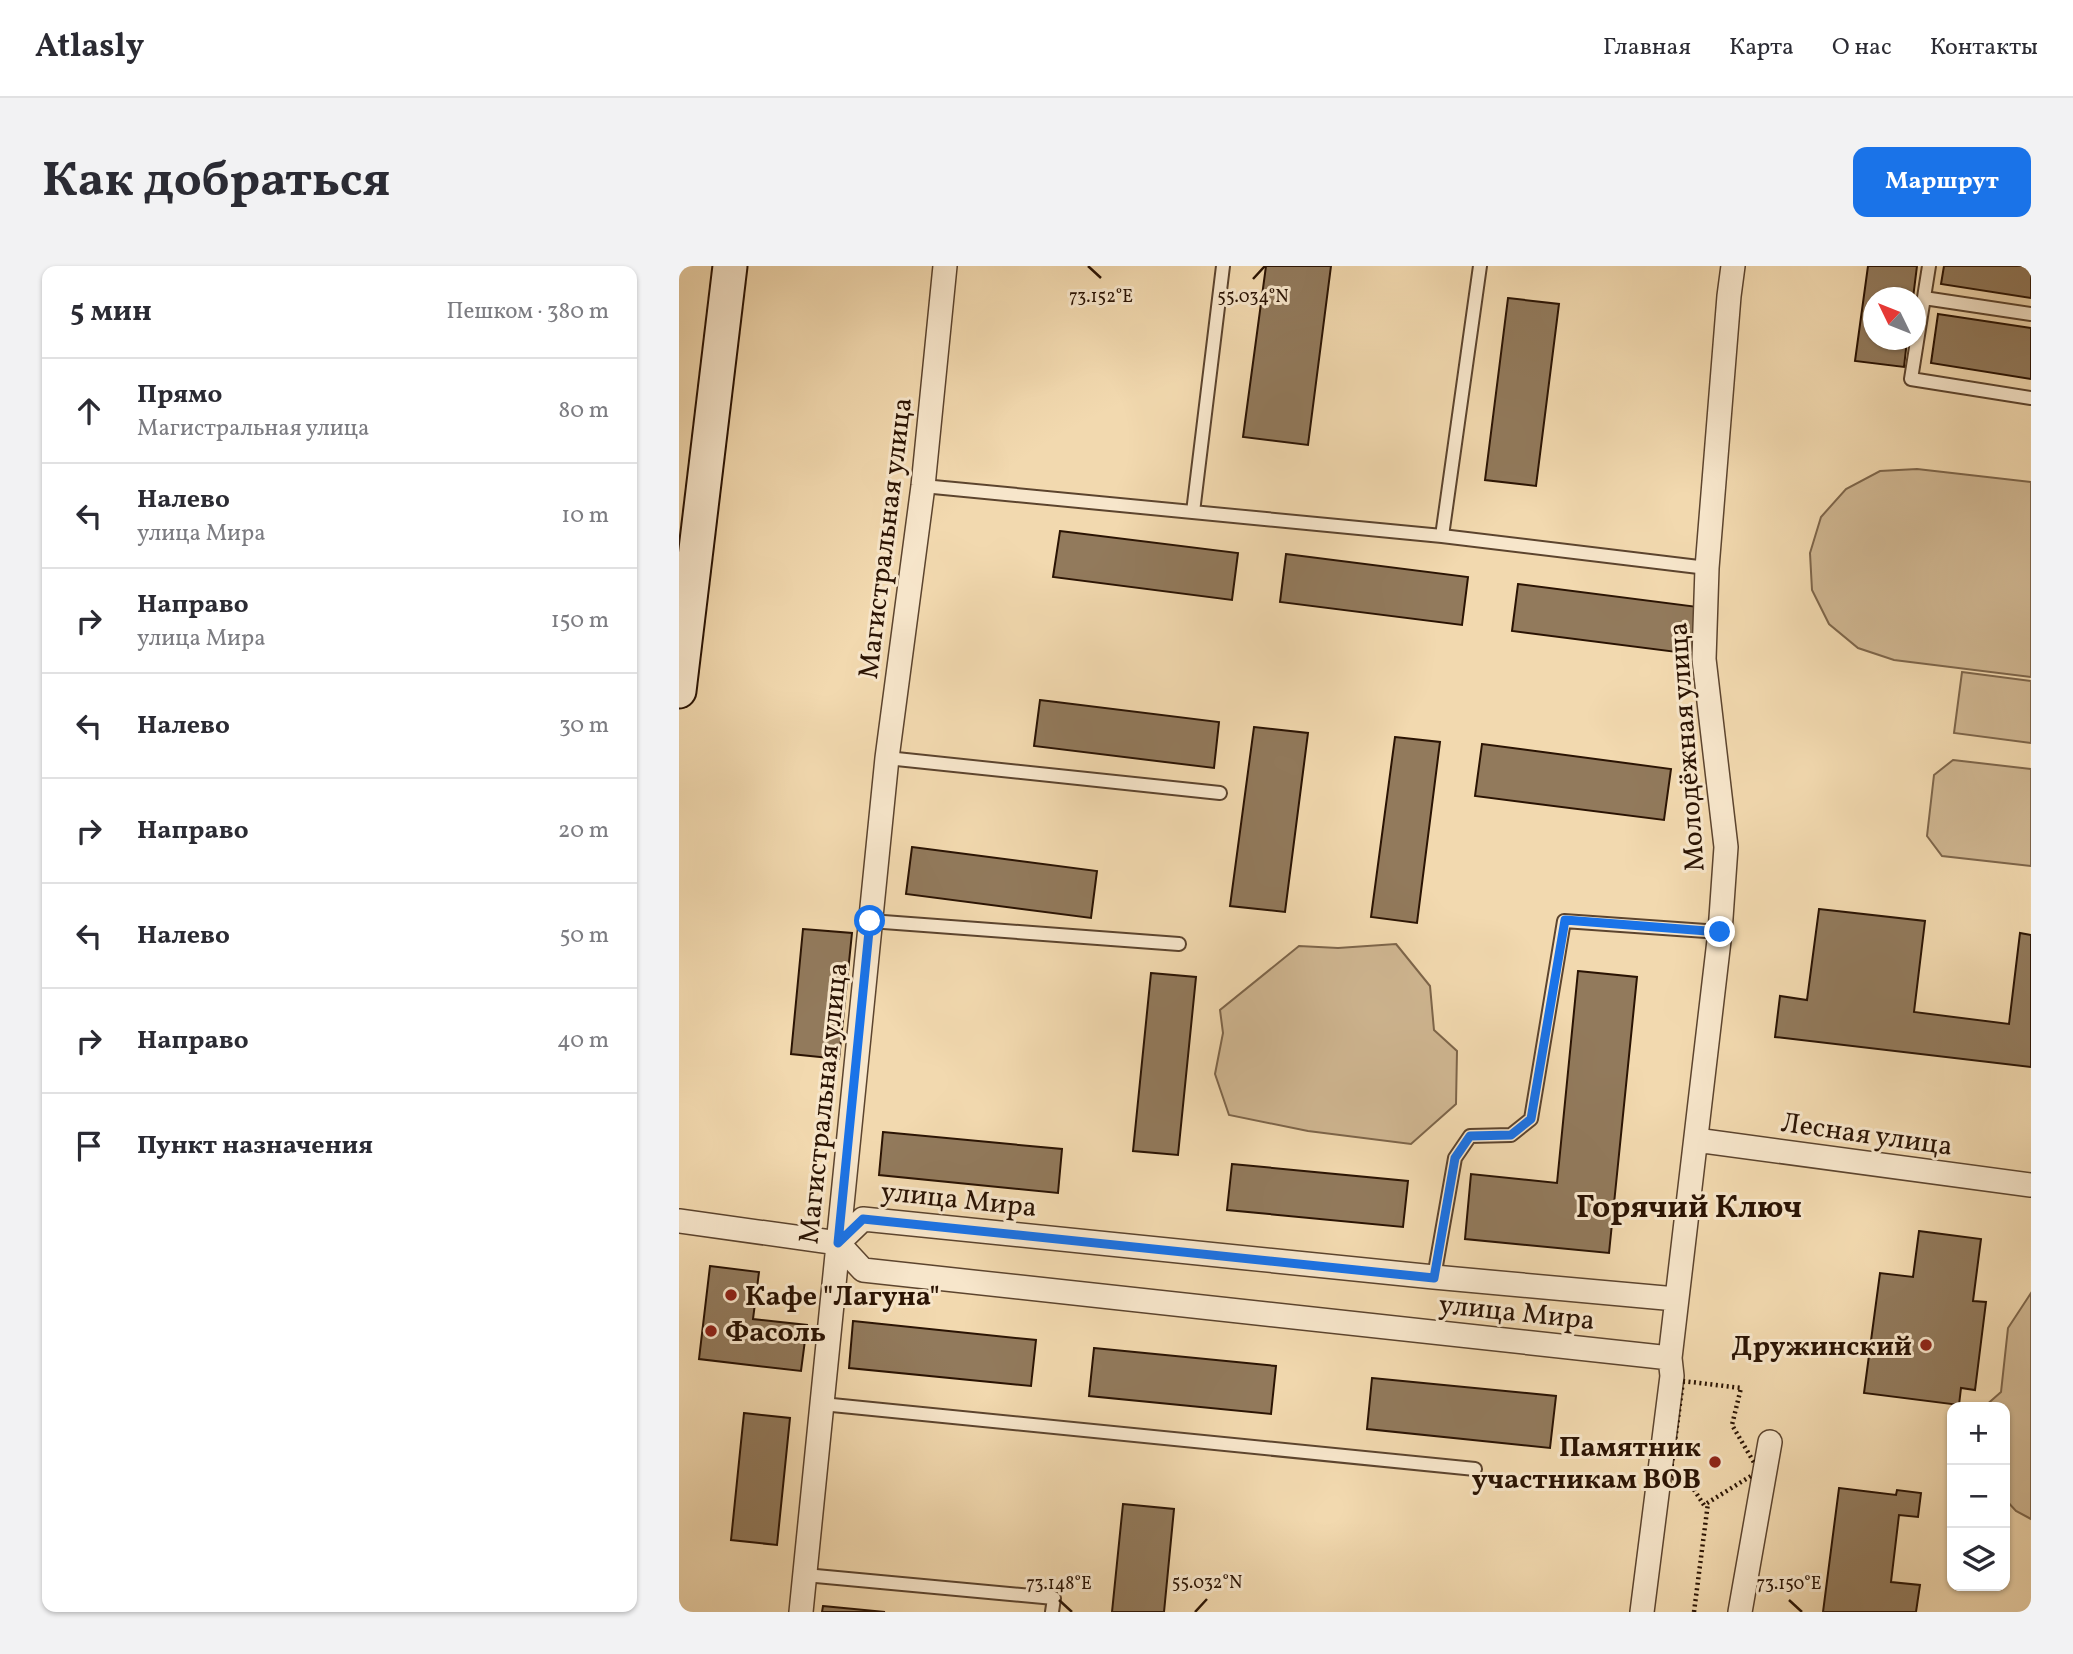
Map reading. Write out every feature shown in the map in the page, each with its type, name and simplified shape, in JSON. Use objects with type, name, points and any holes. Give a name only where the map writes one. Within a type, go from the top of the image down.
[{"type":"street","points":[[679,691],[730,266]]},
{"type":"street","name":"Магистральная улица","points":[[801,1612],[887,758],[923,486],[945,266]]},
{"type":"street","name":"Молодёжная улица","points":[[1642,1612],[1672,1376],[1670,1358],[1720,932],[1726,847],[1704,659],[1707,568],[1733,266]]},
{"type":"street","name":"Лесная улица","points":[[1696,1140],[2031,1185]]},
{"type":"street","name":"улица Мира","points":[[1670,1358],[863,1270],[838,1243],[863,1219],[1434,1278],[1677,1299]]},
{"type":"street","points":[[679,1221],[838,1243]]},
{"type":"street","points":[[1740,1612],[1770,1442]]},
{"type":"lane","points":[[1193,512],[1223,266]]},
{"type":"lane","points":[[1443,536],[1480,266]]},
{"type":"lane","points":[[1926,287],[1929,266]]},
{"type":"lane","points":[[1926,298],[2031,314]]},
{"type":"lane","points":[[1916,350],[1911,379],[2031,398]]},
{"type":"lane","points":[[923,486],[1443,536],[1707,568]]},
{"type":"lane","points":[[887,758],[1220,793]]},
{"type":"lane","points":[[1434,1278],[1455,1158],[1470,1136],[1511,1135],[1531,1119],[1565,920],[1720,932]]},
{"type":"lane","points":[[870,921],[1179,944]]},
{"type":"lane","points":[[822,1404],[1475,1469]]},
{"type":"lane","points":[[804,1575],[1054,1598],[1052,1612]]},
{"type":"path","points":[[1683,1381],[1741,1388],[1732,1425],[1759,1471],[1708,1502],[1704,1505],[1687,1479],[1670,1478],[1683,1381]]},
{"type":"path","points":[[1694,1612],[1708,1502]]},
{"type":"shaded area","points":[[1917,469],[2031,482],[2031,677],[1894,660],[1858,648],[1829,624],[1812,590],[1810,553],[1821,517],[1846,489],[1880,471]]},
{"type":"shaded area","points":[[1962,672],[2031,681],[2031,743],[1954,733]]},
{"type":"shaded area","points":[[1953,760],[2031,769],[2031,866],[1942,856],[1927,836],[1934,775]]},
{"type":"shaded area","points":[[1396,944],[1430,986],[1434,1030],[1457,1051],[1456,1104],[1411,1144],[1308,1131],[1229,1115],[1215,1074],[1223,1033],[1220,1010],[1299,946],[1338,948]]},
{"type":"shaded area","points":[[2031,1293],[2031,1519],[2010,1504],[2010,1402],[1990,1402],[2001,1392],[2008,1328]]},
{"type":"building","points":[[1266,266],[1331,266],[1308,445],[1243,437]]},
{"type":"building","points":[[1868,266],[1917,266],[1914,287],[1865,287]]},
{"type":"building","points":[[1944,266],[2031,266],[2031,298],[1941,284]]},
{"type":"building","points":[[1508,298],[1559,304],[1536,486],[1485,480]]},
{"type":"building","points":[[1863,303],[1863,350],[1906,350],[1904,367],[1855,361]]},
{"type":"building","points":[[1938,314],[2031,328],[2031,379],[1931,363]]},
{"type":"building","points":[[1060,531],[1238,553],[1232,600],[1053,577]]},
{"type":"building","points":[[1286,554],[1468,577],[1462,625],[1280,602]]},
{"type":"building","points":[[1518,584],[1698,607],[1692,654],[1512,631]]},
{"type":"building","points":[[1040,700],[1219,722],[1214,768],[1034,746]]},
{"type":"building","points":[[1254,727],[1308,733],[1285,912],[1230,906]]},
{"type":"building","points":[[1395,737],[1440,742],[1417,923],[1371,917]]},
{"type":"building","points":[[1482,744],[1671,769],[1664,820],[1475,796]]},
{"type":"building","points":[[912,847],[1097,871],[1091,918],[906,894]]},
{"type":"building","points":[[1819,909],[1925,921],[1914,1012],[2009,1024],[2020,933],[2031,935],[2031,1067],[1775,1037],[1780,996],[1807,1000]]},
{"type":"building","points":[[803,929],[852,933],[839,1059],[791,1054]]},
{"type":"building","points":[[1578,971],[1637,977],[1609,1253],[1465,1239],[1471,1174],[1557,1183]]},
{"type":"building","points":[[1151,973],[1196,977],[1178,1155],[1133,1151]]},
{"type":"building","points":[[883,1132],[1062,1149],[1058,1193],[879,1175]]},
{"type":"building","points":[[1232,1164],[1408,1181],[1403,1227],[1227,1210]]},
{"type":"building","name":"Дружинский","points":[[1919,1231],[1981,1239],[1973,1301],[1986,1302],[1975,1390],[1961,1388],[1959,1402],[1947,1403],[1864,1393],[1880,1273],[1913,1277]]},
{"type":"building","name":"Кафе \"Лагуна\"","points":[[710,1266],[759,1272],[753,1319],[807,1325],[801,1371],[699,1359]]},
{"type":"building","points":[[853,1321],[1036,1340],[1031,1386],[849,1368]]},
{"type":"building","points":[[1094,1348],[1276,1366],[1271,1414],[1089,1396]]},
{"type":"building","points":[[1372,1378],[1556,1396],[1550,1448],[1367,1429]]},
{"type":"building","points":[[744,1413],[790,1418],[777,1545],[731,1540]]},
{"type":"building","points":[[1839,1488],[1896,1495],[1897,1490],[1921,1493],[1918,1517],[1899,1515],[1891,1582],[1920,1585],[1916,1612],[1823,1612]]},
{"type":"building","points":[[1123,1504],[1174,1509],[1164,1612],[1112,1612]]},
{"type":"building","points":[[823,1606],[885,1612],[822,1612]]},
{"type":"place","name":"Кафе \"Лагуна\"","points":[[731,1295]]},
{"type":"place","name":"Фасоль","points":[[711,1331]]},
{"type":"place","name":"Дружинский","points":[[1926,1345]]},
{"type":"place","name":"Памятник участникам ВОВ","points":[[1715,1462]]},
{"type":"district","name":"Горячий Ключ","points":[[1689,1206]]},
{"type":"route","points":[[870,921],[838,1243],[863,1219],[1434,1278],[1455,1158],[1470,1136],[1511,1135],[1531,1119],[1565,920],[1720,932]]}]
